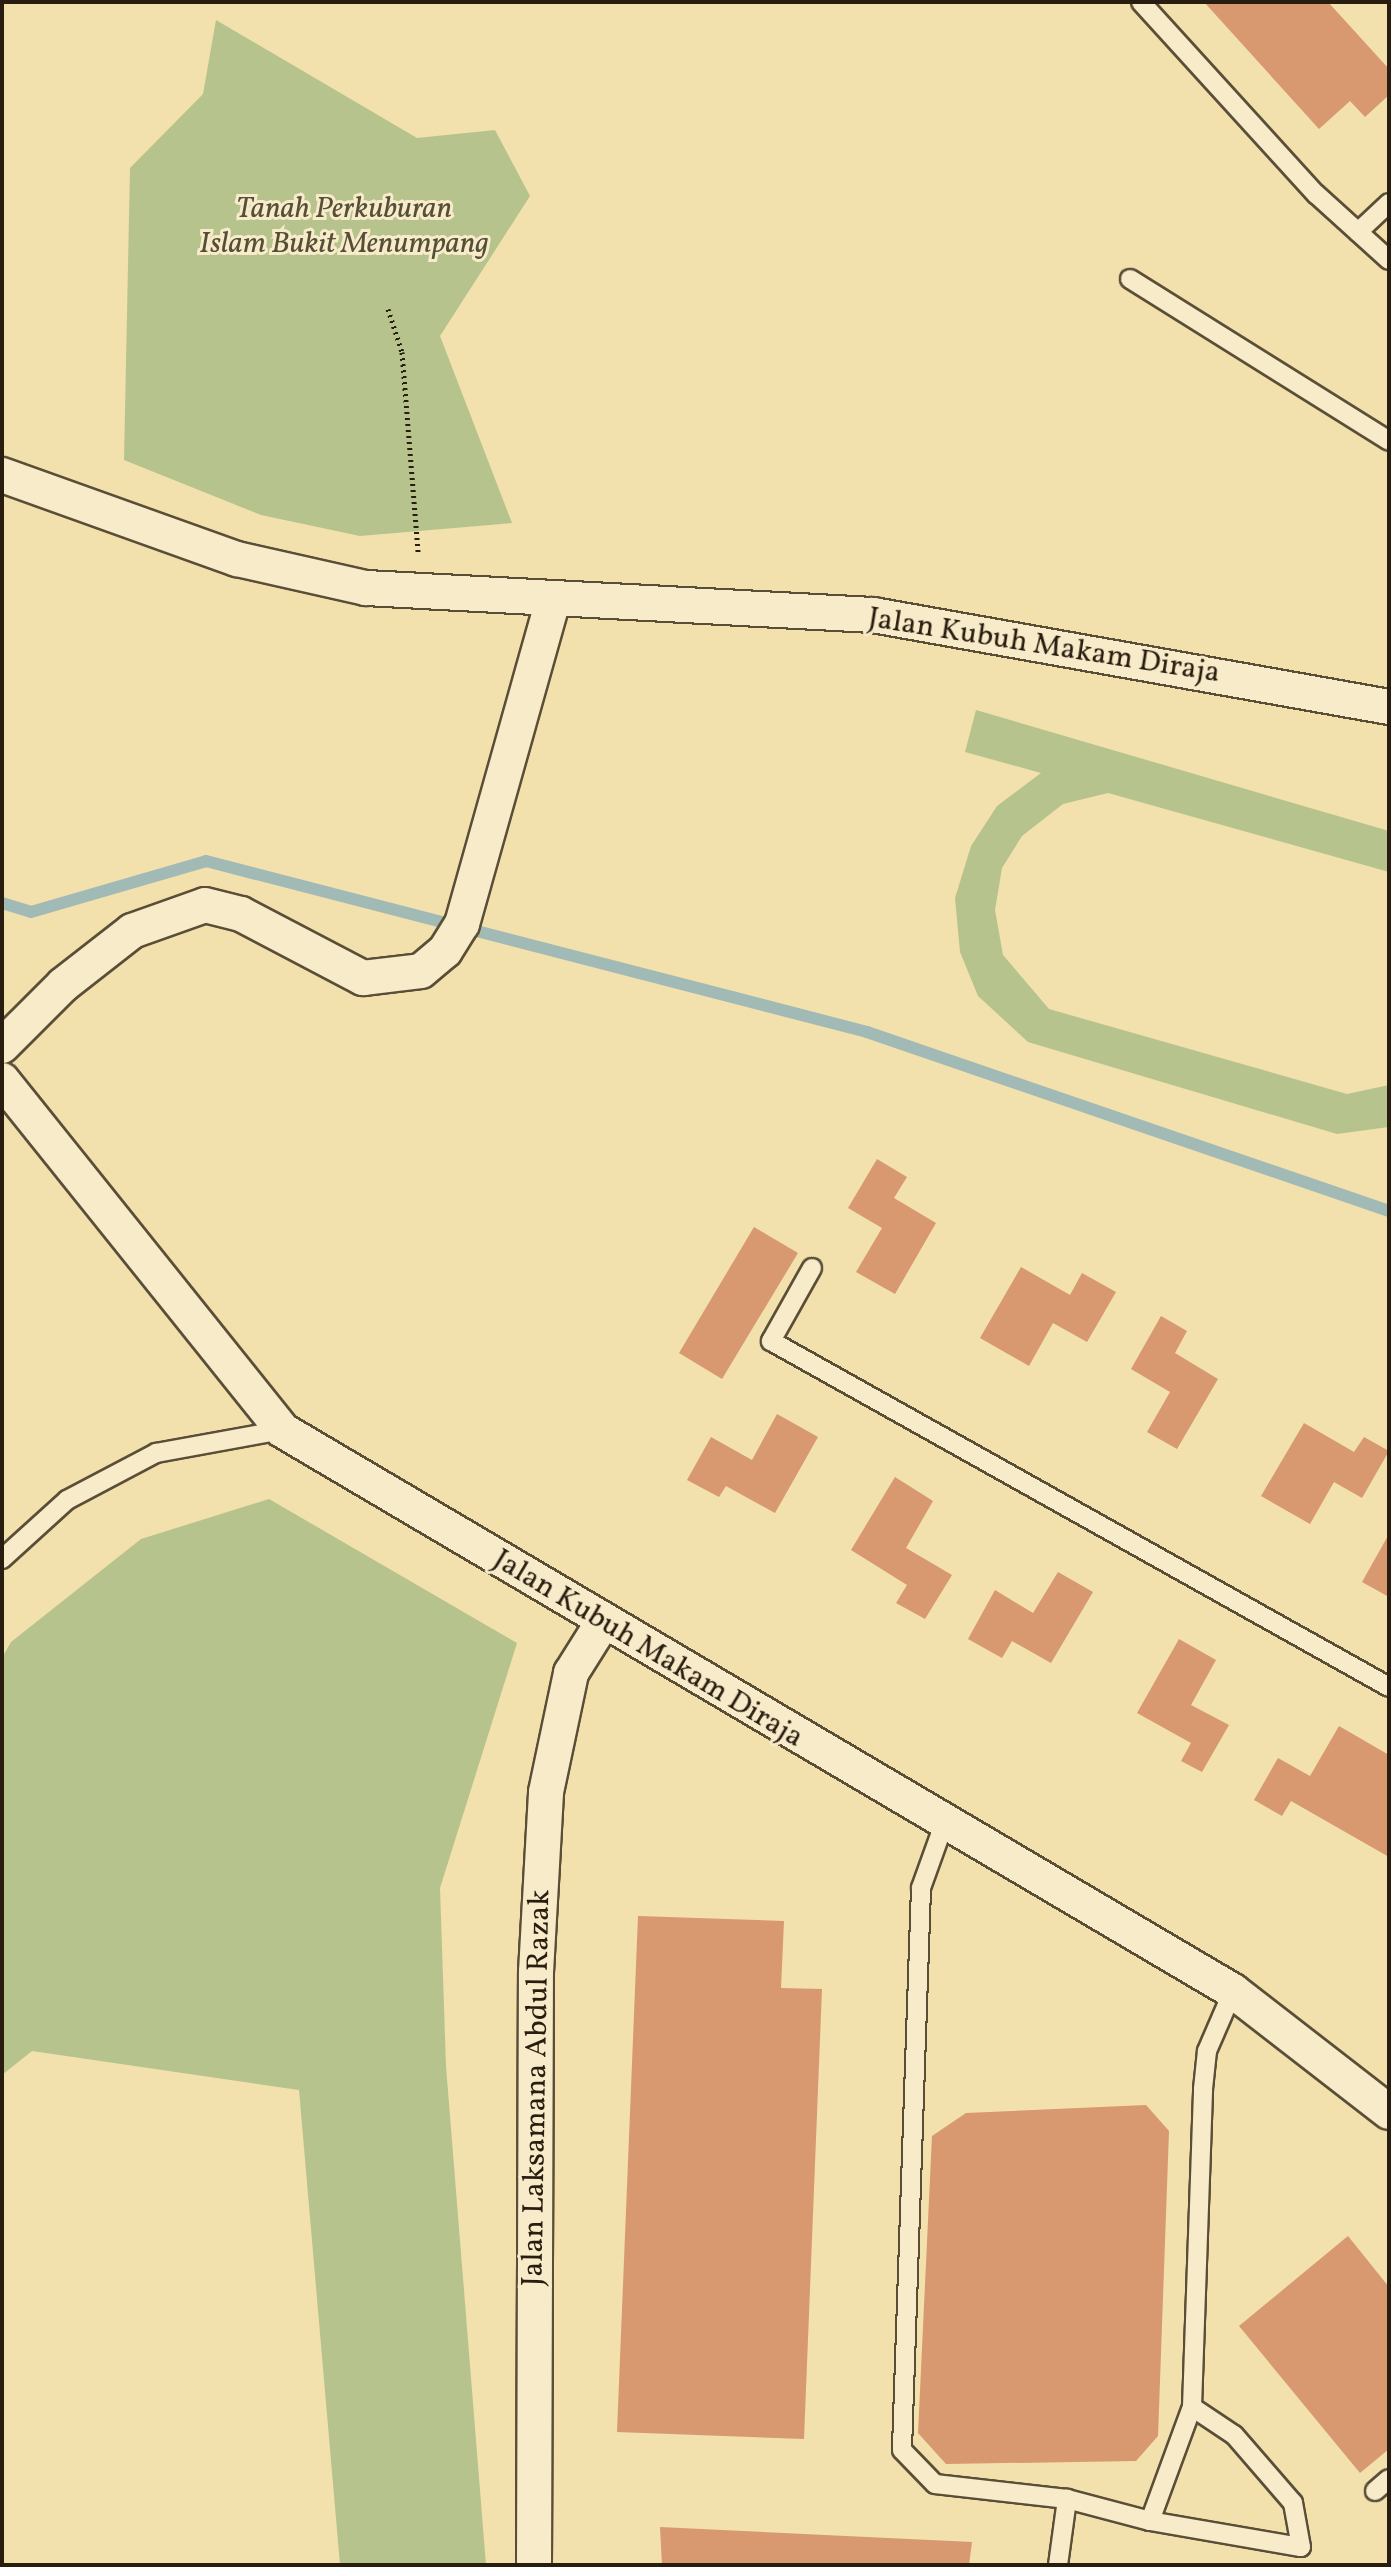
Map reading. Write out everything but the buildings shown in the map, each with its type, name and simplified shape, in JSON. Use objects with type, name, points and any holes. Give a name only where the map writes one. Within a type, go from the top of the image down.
[{"type":"street","name":"Jalan Kubuh Makam Diraja","points":[[2,475],[237,559],[321,580],[421,592],[553,601],[873,615],[1389,707]]},
{"type":"street","points":[[2,1046],[63,985],[132,931],[205,905],[241,914],[363,978],[421,971],[445,951],[462,924],[553,601]]},
{"type":"street","name":"Jalan Kubuh Makam Diraja","points":[[2,1080],[282,1430],[944,1824],[1233,1991],[1389,2112]]},
{"type":"street","name":"Jalan Laksamana Abdul Razak","points":[[534,2565],[536,1972],[546,1792],[571,1673],[603,1622]]},
{"type":"lane","points":[[1141,2],[1358,232],[1389,260]]},
{"type":"lane","points":[[1358,232],[1389,203]]},
{"type":"lane","points":[[1130,279],[1389,441]]},
{"type":"lane","points":[[812,1268],[771,1341],[1389,1687]]},
{"type":"lane","points":[[2,1559],[67,1500],[156,1453],[282,1430]]},
{"type":"lane","points":[[944,1824],[921,1888],[902,2450],[935,2484],[1067,2499],[1150,2521],[1301,2547],[1293,2503],[1234,2435],[1192,2407]]},
{"type":"lane","points":[[1150,2521],[1192,2407],[1203,2089],[1207,2051],[1233,1991]]},
{"type":"lane","points":[[1058,2565],[1067,2499]]},
{"type":"path","points":[[388,309],[402,352],[421,592]]},
{"type":"green space","name":"Tanah Perkuburan Islam Bukit Menumpang","points":[[216,20],[417,138],[495,130],[530,196],[440,336],[512,523],[360,536],[261,515],[124,460],[130,168],[203,94]]},
{"type":"green space","points":[[976,710],[1389,831],[1389,872],[1108,793],[1063,804],[1022,836],[1002,868],[995,910],[1003,955],[1049,1009],[1347,1094],[1389,1085],[1389,1127],[1337,1134],[1028,1042],[978,996],[960,952],[955,898],[971,846],[997,806],[1041,773],[965,752]]},
{"type":"green space","points":[[269,1499],[517,1643],[440,1888],[446,2066],[486,2565],[340,2565],[299,2090],[32,2051],[2,2075],[2,1658],[11,1642],[141,1539]]},
{"type":"waterway","points":[[2,903],[31,912],[206,861],[867,1032],[1389,1211]]}]
